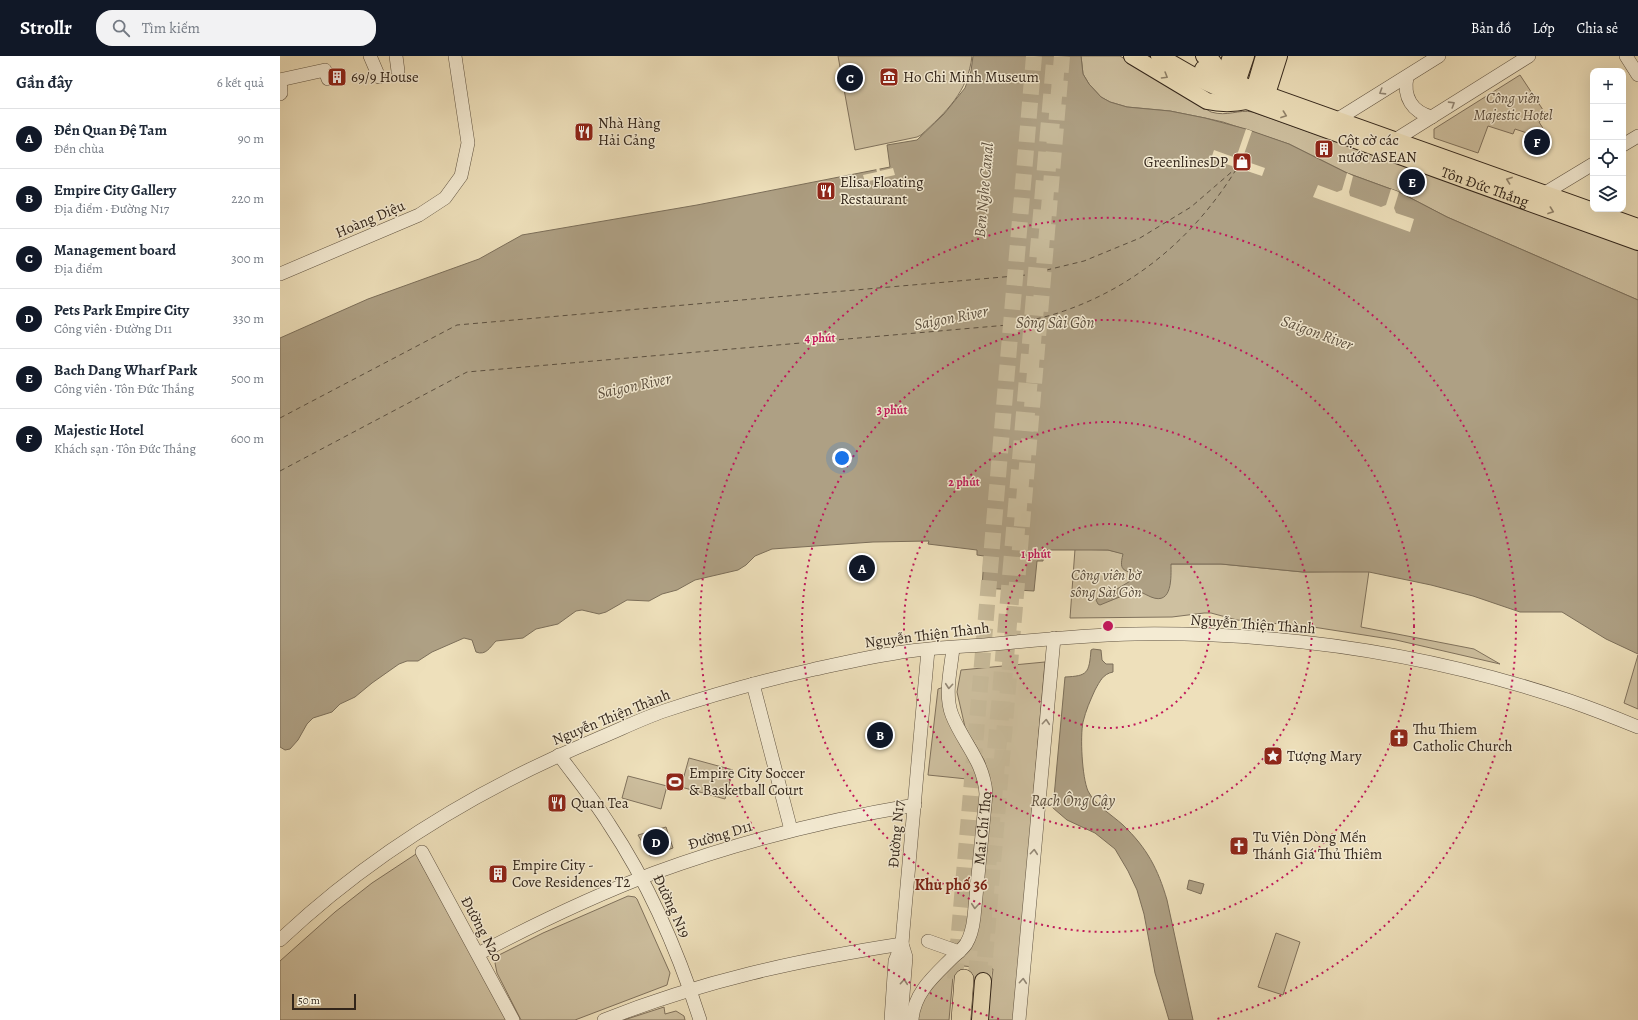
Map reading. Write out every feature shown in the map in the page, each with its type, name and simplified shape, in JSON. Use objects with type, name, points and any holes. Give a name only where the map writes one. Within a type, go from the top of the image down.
[{"type":"highway","points":[[961,1020],[970,980]]},
{"type":"highway","points":[[970,980],[974,1020]]},
{"type":"main road","points":[[1132,56],[1198,96],[1212,102],[1230,104],[1256,95],[1279,56]]},
{"type":"main road","points":[[1159,56],[1202,68]]},
{"type":"main road","points":[[1178,56],[1231,81],[1256,95]]},
{"type":"main road","points":[[1231,56],[1231,81]]},
{"type":"main road","points":[[1231,81],[1246,56]]},
{"type":"main road","points":[[1256,95],[1264,56]]},
{"type":"main road","name":"Tôn Ðức Thắng","points":[[1202,68],[1256,95],[1638,242]]},
{"type":"main road","name":"Tôn Ðức Thắng","points":[[1256,95],[1338,119],[1638,227]]},
{"type":"main road","points":[[952,1020],[970,980]]},
{"type":"main road","points":[[970,980],[980,1020]]},
{"type":"street","points":[[370,56],[379,77]]},
{"type":"street","points":[[396,56],[398,71]]},
{"type":"street","points":[[280,274],[419,215],[445,198],[461,176],[468,143],[454,56]]},
{"type":"street","points":[[1338,119],[1439,56]]},
{"type":"street","points":[[1395,140],[1529,56]]},
{"type":"street","points":[[1626,56],[1638,75]]},
{"type":"street","points":[[280,94],[280,80],[325,70],[328,79]]},
{"type":"street","points":[[1407,76],[1405,91],[1410,103],[1418,112],[1432,117]]},
{"type":"street","points":[[1626,143],[1638,136]]},
{"type":"street","points":[[1545,193],[1590,166]]},
{"type":"street","name":"Nguyễn Thiện Thành","points":[[280,940],[321,903],[397,847],[476,798],[559,755],[661,712],[753,684],[899,652],[1054,638],[1115,635],[1183,634],[1256,638],[1337,647],[1416,660],[1495,678],[1572,702],[1638,727]]},
{"type":"street","points":[[1019,1020],[1054,638]]},
{"type":"street","name":"Mai Chí Thọ","points":[[912,1020],[916,1001],[922,991],[930,979],[967,943],[972,928],[986,794],[983,773],[952,714],[948,697],[953,648]]},
{"type":"street","name":"Đường N17","points":[[901,1020],[906,957],[902,944],[928,650]]},
{"type":"street","points":[[753,684],[792,830]]},
{"type":"street","name":"Đường N19","points":[[559,755],[610,825],[641,878],[667,932],[700,1020]]},
{"type":"street","name":"Đường D11","points":[[478,954],[573,907],[641,878],[716,852],[792,830],[844,818],[915,805]]},
{"type":"street","name":"Đường N20","points":[[422,852],[513,1020]]},
{"type":"street","points":[[928,941],[959,952]]},
{"type":"street","points":[[604,1020],[725,979],[802,961],[902,944]]},
{"type":"street","points":[[891,1020],[895,961],[902,944]]},
{"type":"green space","points":[[838,56],[972,56],[970,69],[961,91],[939,118],[921,135],[855,150]]},
{"type":"green space","points":[[1081,56],[1120,56],[1211,112],[1223,114],[1242,111],[1253,112],[1638,249],[1638,300],[1447,217],[1399,192],[1347,173],[1289,144],[1223,122],[1170,111],[1127,107],[1110,102],[1101,97],[1089,84],[1083,74]]},
{"type":"green space","name":"Công viên Majestic Hotel","points":[[1520,75],[1547,116],[1539,122],[1546,133],[1536,136],[1515,129],[1513,134],[1488,126],[1478,153],[1434,138],[1434,129]]},
{"type":"green space","name":"Công viên bờ sông Sài Gòn","points":[[1075,549],[1108,550],[1171,564],[1221,564],[1303,572],[1369,571],[1361,627],[1474,649],[1500,664],[1396,640],[1313,627],[1237,620],[1211,613],[1172,617],[1070,618]]},
{"type":"green space","points":[[1638,655],[1638,709],[1624,703]]},
{"type":"green space","points":[[1045,662],[1014,1020],[987,1020],[993,969],[954,965],[949,1020],[917,1020],[926,990],[972,944],[988,771],[984,760],[965,727],[957,692],[961,670]]},
{"type":"green space","points":[[944,687],[977,774],[977,780],[928,775],[938,689]]},
{"type":"green space","points":[[689,758],[733,770],[725,799],[681,787]]},
{"type":"green space","points":[[628,776],[667,786],[661,809],[622,798]]},
{"type":"green space","points":[[666,827],[673,848],[650,856],[638,835]]},
{"type":"green space","points":[[416,854],[507,1020],[280,1020],[280,961],[335,912],[372,883]]},
{"type":"green space","points":[[628,896],[635,897],[637,899],[670,973],[667,985],[575,1020],[521,1020],[497,973],[495,963],[499,955],[543,933]]},
{"type":"green space","points":[[1276,933],[1300,942],[1283,995],[1258,987]]},
{"type":"green space","points":[[664,1007],[665,1014],[676,1011],[684,1016],[685,1020],[624,1020]]},
{"type":"water","name":"Sông Sài Gòn","points":[[973,56],[1081,56],[1083,74],[1089,84],[1101,97],[1110,102],[1127,107],[1170,111],[1205,118],[1246,129],[1289,144],[1347,173],[1399,192],[1447,217],[1638,300],[1638,654],[1606,639],[1562,612],[1520,612],[1473,596],[1431,585],[1369,572],[1303,572],[1221,564],[1171,564],[1169,588],[1167,594],[1163,597],[1158,599],[1151,597],[1130,587],[1127,588],[1122,596],[1100,605],[1096,600],[1102,593],[1117,589],[1137,577],[1122,568],[1123,554],[1108,550],[1044,550],[1043,561],[1037,561],[1034,591],[982,588],[984,556],[977,555],[977,550],[928,544],[929,541],[873,542],[772,549],[755,556],[746,565],[738,570],[695,580],[677,590],[662,594],[649,601],[627,600],[606,612],[599,614],[582,610],[576,611],[558,624],[536,629],[523,638],[496,641],[488,650],[482,653],[476,652],[472,640],[464,638],[432,652],[418,661],[407,661],[399,664],[355,697],[340,704],[332,712],[313,718],[307,724],[298,740],[290,749],[285,750],[280,747],[280,338],[368,299],[479,259],[522,235],[697,205],[890,167],[887,145],[917,140],[944,114],[965,88],[971,71]]},
{"type":"water","name":"Rạch Ông Cậy","points":[[1091,650],[1101,650],[1102,660],[1106,664],[1113,664],[1113,672],[1102,678],[1085,713],[1082,729],[1082,757],[1086,785],[1095,801],[1123,825],[1139,842],[1151,860],[1160,878],[1167,900],[1193,1020],[1169,1020],[1155,973],[1144,914],[1137,890],[1115,849],[1095,833],[1067,820],[1053,808],[1065,677],[1078,676],[1086,672]]},
{"type":"water","points":[[1189,880],[1204,884],[1201,894],[1187,889]]},
{"type":"pier","points":[[1246,129],[1252,131],[1242,160],[1265,168],[1262,176],[1211,159],[1214,150],[1236,158]]},
{"type":"pier","points":[[879,167],[880,171],[893,168],[895,175],[865,182],[863,175],[877,172],[876,168]]},
{"type":"pier","points":[[1347,173],[1353,176],[1349,192],[1350,196],[1381,207],[1386,205],[1391,189],[1399,192],[1394,208],[1396,213],[1414,219],[1410,232],[1313,197],[1318,185],[1337,192],[1342,190]]},
{"type":"ferry route","points":[[280,471],[467,372],[1008,325],[1055,314],[1088,301],[1114,288],[1139,273],[1162,256],[1203,215],[1237,168]]},
{"type":"ferry route","points":[[280,418],[457,325],[1026,275],[1084,261],[1140,238],[1191,207],[1235,169]]},
{"type":"tunnel","points":[[955,979],[1034,56]]},
{"type":"tunnel","points":[[977,980],[1056,56]]},
{"type":"tunnel","points":[[983,981],[1062,56]]},
{"type":"place","name":"69/9 House","points":[[337,77]]},
{"type":"place","name":"Ho Chi Minh Museum","points":[[889,77]]},
{"type":"place","name":"Management board","points":[[850,78]]},
{"type":"place","name":"Nhà Hàng Hải Cảng","points":[[584,132]]},
{"type":"place","name":"Majestic Hotel","points":[[1537,142]]},
{"type":"place","name":"Cột cờ các nước ASEAN","points":[[1324,149]]},
{"type":"place","name":"GreenlinesDP","points":[[1242,162]]},
{"type":"place","name":"Bach Dang Wharf Park","points":[[1412,182]]},
{"type":"place","name":"Elisa Floating Restaurant","points":[[826,191]]},
{"type":"place","name":"Đền Quan Đệ Tam","points":[[862,568]]},
{"type":"place","name":"Empire City Gallery","points":[[880,735]]},
{"type":"place","name":"Thu Thiem Catholic Church","points":[[1399,738]]},
{"type":"place","name":"Tượng Mary","points":[[1273,756]]},
{"type":"place","name":"Empire City Soccer & Basketball Court","points":[[675,782]]},
{"type":"place","name":"Quan Tea","points":[[557,803]]},
{"type":"place","name":"Pets Park Empire City","points":[[656,842]]},
{"type":"place","name":"Tu Viện Dòng Mến Thánh Giá Thủ Thiêm","points":[[1239,846]]},
{"type":"place","name":"Empire City - Cove Residences T2","points":[[498,874]]},
{"type":"district","name":"Khu phố 36","points":[[951,885]]},
{"type":"water label","name":"Ben Nghe Canal","points":[[984,190]]},
{"type":"water label","name":"Saigon River","points":[[951,318]]},
{"type":"water label","name":"Saigon River","points":[[1317,333]]},
{"type":"water label","name":"Saigon River","points":[[634,386]]}]
